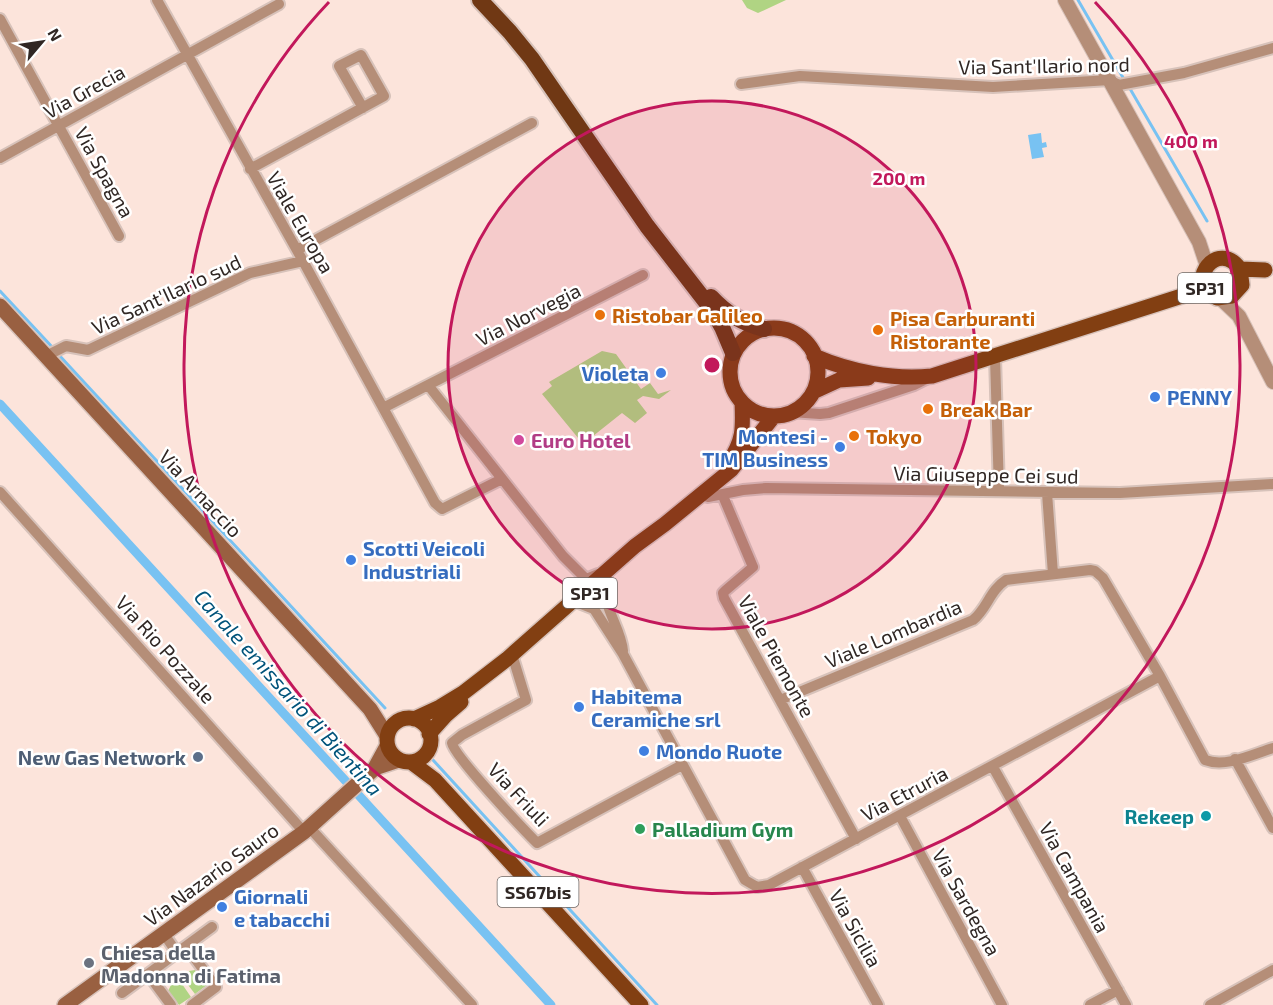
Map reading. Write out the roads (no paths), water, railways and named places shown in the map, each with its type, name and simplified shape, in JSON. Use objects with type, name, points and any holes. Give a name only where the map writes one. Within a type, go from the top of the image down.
[{"type":"highway","points":[[480,0],[505,25],[532,59],[647,226],[712,311],[734,353]]},
{"type":"highway","points":[[487,0],[506,19],[538,59],[696,281],[735,318],[764,329]]},
{"type":"main road","name":"SP31","points":[[1210,284],[1215,260],[1221,258],[1232,261],[1240,269],[1269,269]]},
{"type":"main road","name":"SP31","points":[[1239,289],[1240,269]]},
{"type":"main road","name":"SP31","points":[[1210,284],[1232,296],[1269,269]]},
{"type":"main road","name":"SP31","points":[[764,329],[778,328],[791,332],[807,344],[814,356],[834,364],[892,376],[914,378],[932,376],[995,357],[1185,295],[1210,284]]},
{"type":"main road","name":"Via Arnaccio","points":[[0,306],[49,355],[370,709],[387,741]]},
{"type":"main road","points":[[764,329],[746,337],[734,353],[730,366],[735,392],[753,411],[774,416],[791,412],[802,405],[813,392],[818,374],[814,356]]},
{"type":"main road","points":[[813,392],[839,380],[892,376]]},
{"type":"main road","points":[[718,479],[740,444],[743,427],[742,402]]},
{"type":"main road","name":"SP31","points":[[414,719],[440,707],[490,673],[606,579],[665,524],[738,463],[774,416]]},
{"type":"main road","name":"SP31","points":[[429,734],[451,711],[514,661],[623,557],[665,524]]},
{"type":"main road","name":"Via Arnaccio","points":[[370,709],[396,723]]},
{"type":"main road","points":[[387,741],[391,727],[404,719],[414,719],[424,725],[429,734],[429,748],[412,759]]},
{"type":"main road","name":"Via Nazario Sauro","points":[[65,1005],[307,830],[373,770],[387,741]]},
{"type":"main road","name":"SS67bis","points":[[387,741],[391,753],[412,759],[435,780],[641,1005]]},
{"type":"main road","name":"Via Nazario Sauro","points":[[373,770],[412,759]]},
{"type":"street","name":"Viale Europa","points":[[157,0],[435,503],[442,508],[502,479]]},
{"type":"street","points":[[1065,0],[1114,82],[1199,242],[1210,284],[1239,316],[1273,382]]},
{"type":"street","name":"Via Grecia","points":[[0,158],[279,4]]},
{"type":"street","name":"Via Spagna","points":[[0,19],[119,236]]},
{"type":"street","name":"Via Sant'Ilario nord","points":[[741,84],[800,76],[993,87],[1134,82],[1184,73],[1273,48]]},
{"type":"street","points":[[250,169],[363,108],[384,96],[361,55],[339,66],[363,108]]},
{"type":"street","points":[[297,250],[532,123]]},
{"type":"street","points":[[1199,242],[1221,258]]},
{"type":"street","name":"Via Sant'Ilario sud","points":[[49,355],[66,346],[88,350],[250,273],[303,261]]},
{"type":"street","name":"Via Norvegia","points":[[428,385],[644,275]]},
{"type":"street","points":[[1239,289],[1239,316]]},
{"type":"street","points":[[995,357],[999,492]]},
{"type":"street","points":[[791,412],[830,413],[914,385],[932,376]]},
{"type":"street","points":[[383,408],[428,385],[563,556],[588,580],[623,557]]},
{"type":"street","name":"Via Giuseppe Cei sud","points":[[701,495],[723,496],[743,490],[766,488],[1129,493],[1273,484]]},
{"type":"street","name":"Via Rio Pozzale","points":[[0,492],[307,830],[472,1005]]},
{"type":"street","points":[[1047,493],[1053,574]]},
{"type":"street","name":"Viale Piemonte","points":[[723,496],[753,567],[723,593],[856,839]]},
{"type":"street","points":[[563,556],[577,583],[577,601]]},
{"type":"street","name":"Viale Lombardia","points":[[780,700],[973,620],[980,614],[995,589],[1006,580],[1090,570],[1099,574],[1160,676]]},
{"type":"street","name":"Via Etruria","points":[[606,579],[604,593],[621,635],[623,654]]},
{"type":"street","name":"Via Etruria","points":[[577,601],[594,609],[623,654],[745,880],[750,885],[760,888],[993,767],[1160,676]]},
{"type":"street","name":"Via Friuli","points":[[514,661],[526,700],[462,735],[452,743],[453,748],[466,764],[537,843],[682,765]]},
{"type":"street","points":[[1160,676],[1205,759],[1217,763],[1273,748]]},
{"type":"street","points":[[1235,759],[1273,828]]},
{"type":"street","name":"Via Campania","points":[[993,767],[1126,1005]]},
{"type":"street","name":"Via Sardegna","points":[[900,816],[1002,1005]]},
{"type":"street","name":"Via Sicilia","points":[[802,867],[878,1005]]},
{"type":"street","points":[[122,993],[212,927]]},
{"type":"street","points":[[164,934],[182,949],[216,987],[192,1005]]},
{"type":"street","points":[[1210,1005],[1273,970]]},
{"type":"street","points":[[148,974],[171,1005]]},
{"type":"street","points":[[1090,1005],[1118,990]]},
{"type":"water","points":[[1041,133],[1042,143],[1046,142],[1047,147],[1042,148],[1044,157],[1032,159],[1028,135]]},
{"type":"waterway","points":[[1078,0],[1125,81]]},
{"type":"waterway","points":[[1129,87],[1207,221]]},
{"type":"waterway","points":[[0,291],[54,349]]},
{"type":"waterway","points":[[58,354],[385,708]]},
{"type":"waterway","name":"Canale emissario di Bientina","points":[[0,404],[551,1005]]},
{"type":"waterway","points":[[433,760],[657,1005]]},
{"type":"place","name":"Ristobar Galileo","points":[[600,315]]},
{"type":"place","name":"Pisa Carburanti Ristorante","points":[[878,330]]},
{"type":"place","name":"Violeta","points":[[661,373]]},
{"type":"place","name":"PENNY","points":[[1155,397]]},
{"type":"place","name":"Break Bar","points":[[928,409]]},
{"type":"place","name":"Tokyo","points":[[854,436]]},
{"type":"place","name":"Euro Hotel","points":[[519,440]]},
{"type":"place","name":"Montesi - TIM Business","points":[[840,447]]},
{"type":"place","name":"Scotti Veicoli Industriali","points":[[351,560]]},
{"type":"place","name":"Habitema Ceramiche srl","points":[[579,707]]},
{"type":"place","name":"Mondo Ruote","points":[[644,751]]},
{"type":"place","name":"New Gas Network","points":[[198,757]]},
{"type":"place","name":"Rekeep","points":[[1206,816]]},
{"type":"place","name":"Palladium Gym","points":[[640,829]]},
{"type":"place","name":"Giornali e tabacchi","points":[[222,907]]},
{"type":"place","name":"Chiesa della Madonna di Fatima","points":[[89,963]]}]
